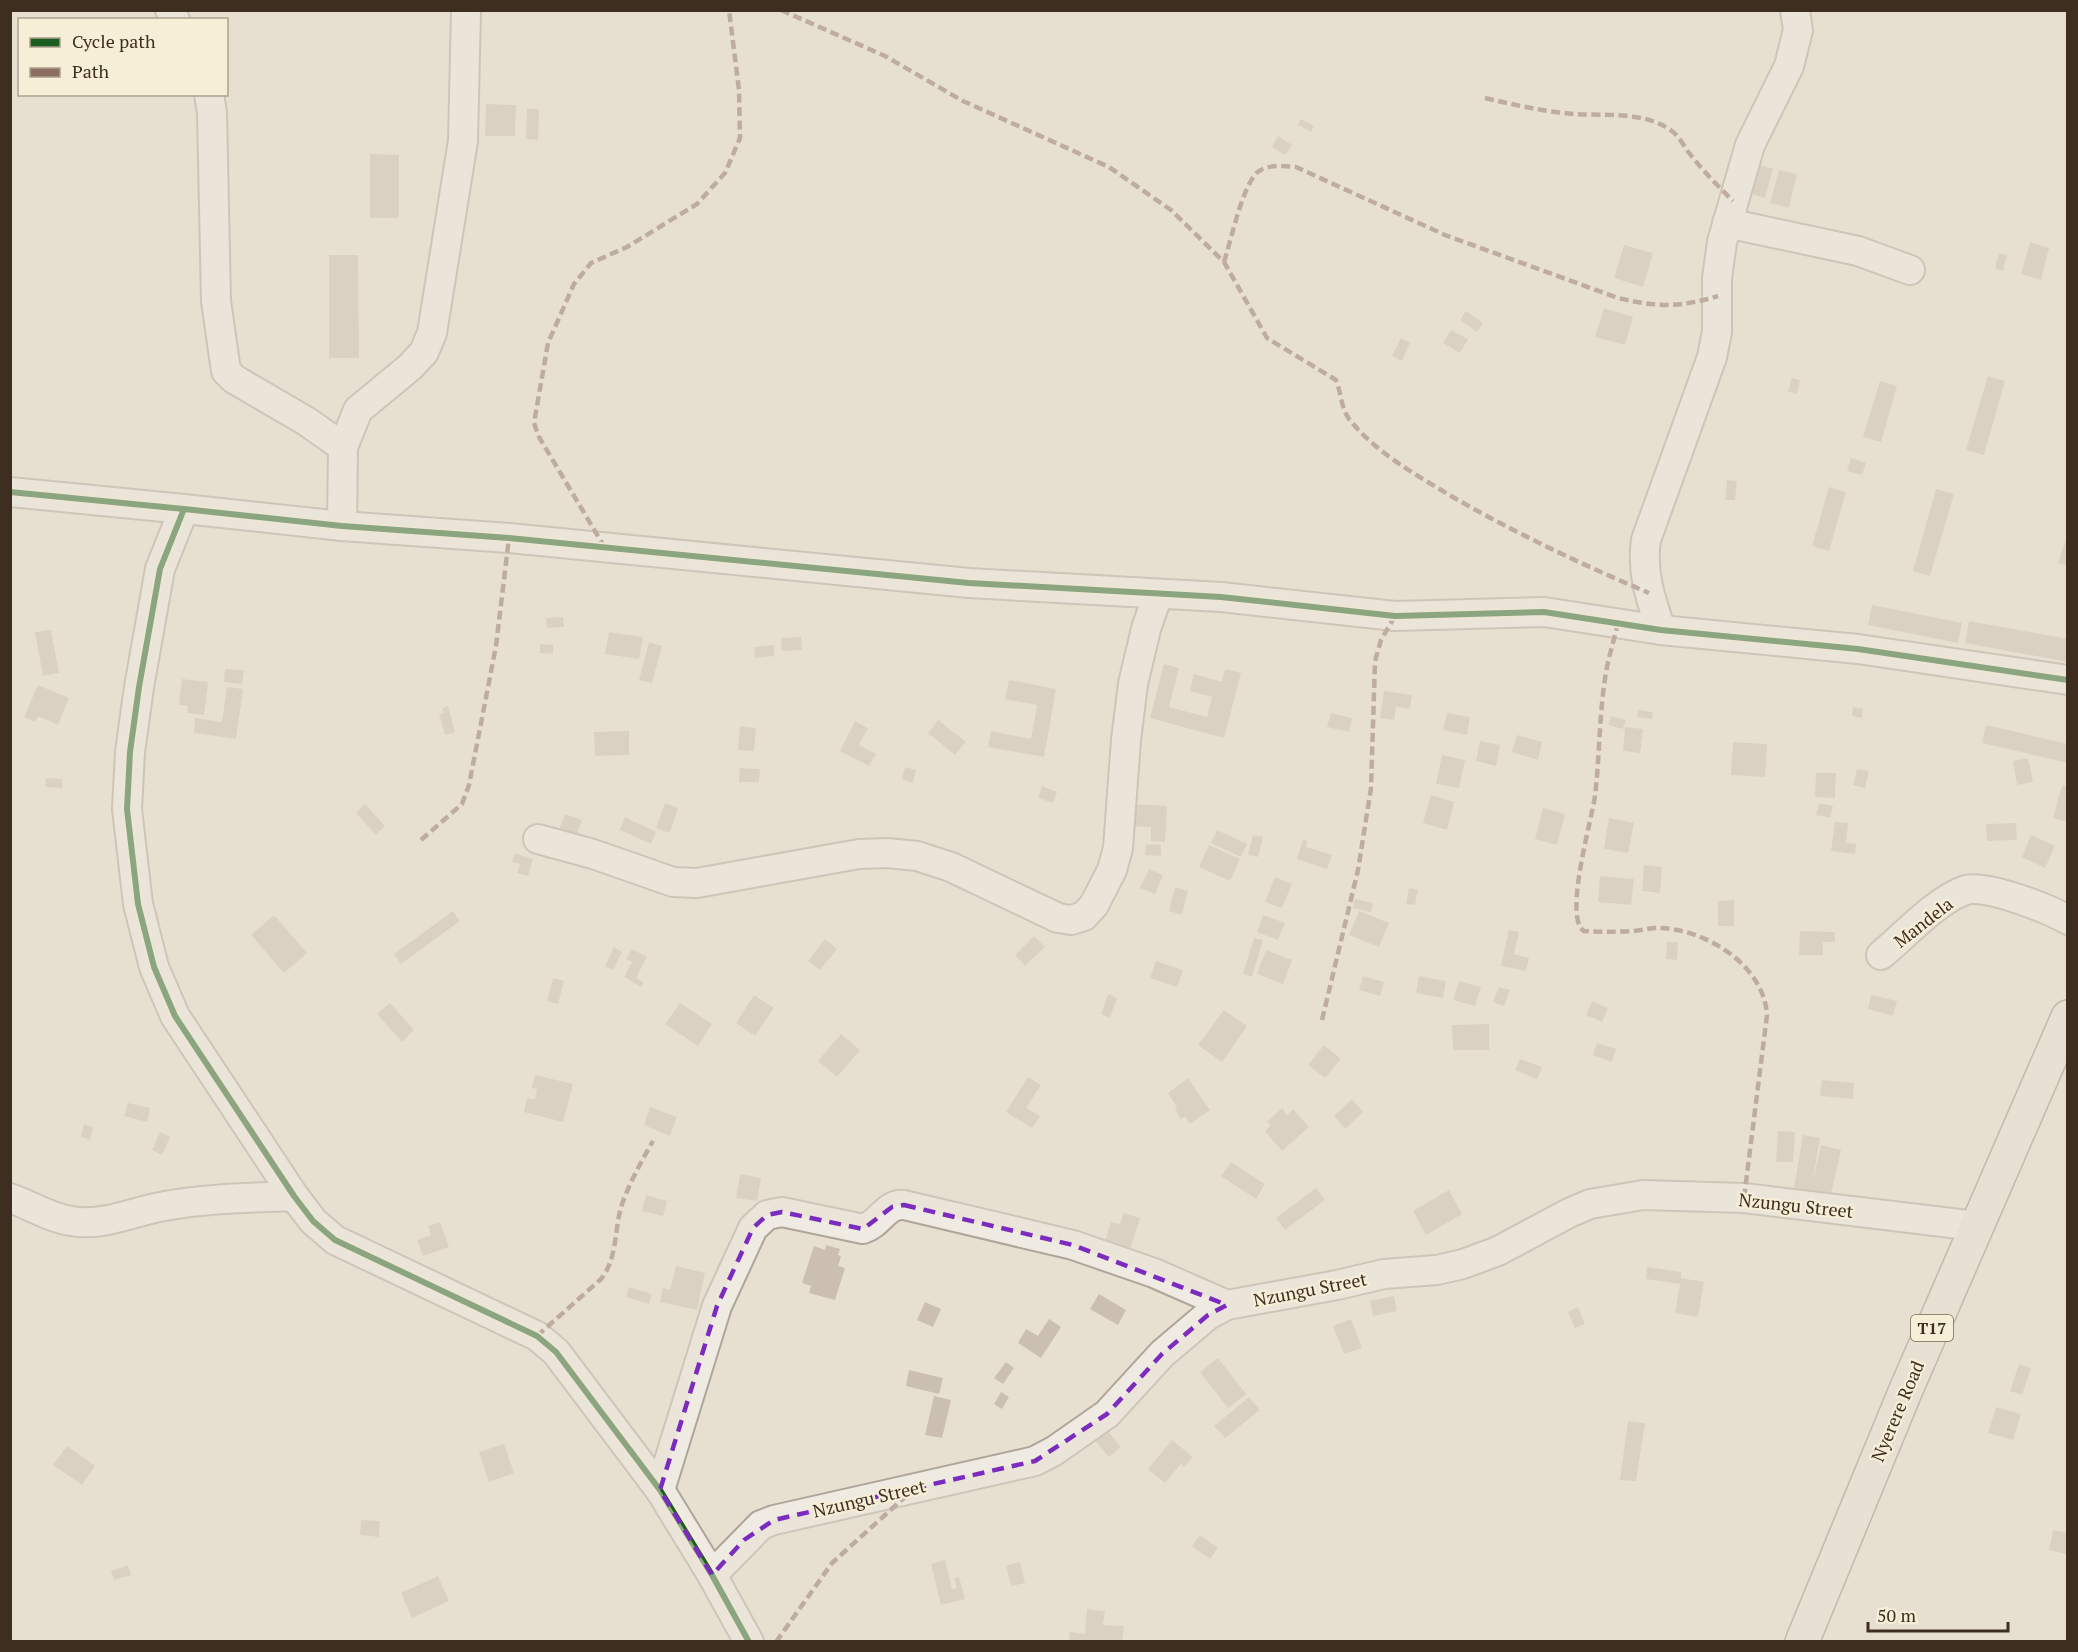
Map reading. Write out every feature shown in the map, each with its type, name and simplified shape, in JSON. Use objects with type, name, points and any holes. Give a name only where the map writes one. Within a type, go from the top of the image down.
[{"type":"main road","name":"Nyerere Road","points":[[1802,1641],[1905,1392],[2067,1017]]},
{"type":"street","points":[[342,526],[343,447],[358,410],[411,367],[424,352],[432,333],[463,141],[466,10]]},
{"type":"street","points":[[1661,630],[1644,571],[1646,540],[1712,357],[1717,332],[1717,278],[1722,242],[1750,145],[1790,66],[1798,30],[1795,10]]},
{"type":"street","points":[[209,96],[212,113],[216,301],[226,371],[234,379],[306,421],[343,447]]},
{"type":"street","points":[[1727,223],[1858,251],[1910,270]]},
{"type":"street","points":[[10,492],[184,508],[342,526],[509,538],[969,583],[1221,597],[1395,616],[1544,612],[1661,630],[1858,649],[2067,680]]},
{"type":"street","points":[[184,508],[160,569],[130,752],[127,809],[138,904],[154,967],[175,1016],[294,1196],[313,1221],[335,1240],[537,1336],[556,1352],[660,1490],[749,1641]]},
{"type":"street","points":[[538,839],[593,854],[672,882],[685,884],[859,854],[887,852],[917,856],[951,867],[1058,918],[1071,920],[1084,916],[1094,905],[1112,870],[1118,848],[1126,740],[1133,684],[1146,629],[1158,594]]},
{"type":"street","name":"Mandela","points":[[1881,955],[1947,900],[1967,890],[1980,889],[2028,902],[2067,920]]},
{"type":"street","name":"Nzungu Street","points":[[712,1575],[760,1525],[774,1520],[1035,1461],[1107,1414],[1162,1354],[1208,1315],[1227,1305],[1384,1274],[1437,1270],[1462,1264],[1498,1251],[1590,1203],[1643,1195],[1744,1198],[1976,1226]]},
{"type":"street","points":[[10,1198],[70,1221],[86,1222],[128,1217],[164,1206],[222,1199],[294,1196]]},
{"type":"street","points":[[660,1490],[717,1306],[753,1228],[767,1215],[782,1212],[863,1229],[871,1227],[897,1204],[904,1205],[1073,1245],[1154,1273],[1227,1305]]},
{"type":"highlighted area","points":[[904,1205],[1073,1245],[1227,1305],[1208,1315],[1162,1354],[1107,1414],[1035,1461],[774,1520],[744,1540],[712,1575],[660,1490],[717,1306],[753,1228],[767,1215],[782,1212],[863,1229],[892,1207]]},
{"type":"building","points":[[486,104],[516,105],[515,136],[485,136]]},
{"type":"building","points":[[527,109],[539,109],[538,140],[526,139]]},
{"type":"building","points":[[1301,119],[1314,126],[1311,132],[1298,125]]},
{"type":"building","points":[[1278,136],[1292,145],[1285,155],[1272,147]]},
{"type":"building","points":[[370,154],[399,155],[399,218],[370,218]]},
{"type":"building","points":[[1760,165],[1773,169],[1765,198],[1752,194]]},
{"type":"building","points":[[1779,170],[1797,174],[1789,208],[1770,203]]},
{"type":"building","points":[[2030,242],[2049,248],[2041,280],[2021,274]]},
{"type":"building","points":[[1624,245],[1653,253],[1643,287],[1614,278]]},
{"type":"building","points":[[1999,253],[2007,255],[2003,271],[1995,268]]},
{"type":"building","points":[[329,255],[358,255],[359,358],[329,358]]},
{"type":"building","points":[[1604,308],[1633,317],[1625,345],[1595,337]]},
{"type":"building","points":[[1466,311],[1483,323],[1477,332],[1460,320]]},
{"type":"building","points":[[1451,330],[1468,339],[1460,353],[1443,343]]},
{"type":"building","points":[[1401,338],[1410,343],[1402,361],[1392,356]]},
{"type":"building","points":[[1988,376],[2005,381],[1984,455],[1966,450]]},
{"type":"building","points":[[1792,378],[1800,380],[1797,394],[1788,391]]},
{"type":"building","points":[[1880,381],[1897,386],[1881,442],[1863,437]]},
{"type":"building","points":[[1851,458],[1866,463],[1862,475],[1847,471]]},
{"type":"building","points":[[1727,480],[1737,481],[1735,500],[1725,500]]},
{"type":"building","points":[[1829,487],[1846,492],[1829,551],[1812,546]]},
{"type":"building","points":[[1936,489],[1954,494],[1930,576],[1913,571]]},
{"type":"building","points":[[2068,533],[2068,566],[2058,563]]},
{"type":"building","points":[[1872,605],[1962,623],[1958,643],[1868,625]]},
{"type":"building","points":[[563,617],[564,627],[547,628],[546,618]]},
{"type":"building","points":[[1969,621],[2068,639],[2068,662],[1965,643]]},
{"type":"building","points":[[51,630],[59,673],[43,676],[35,632]]},
{"type":"building","points":[[609,632],[643,637],[639,659],[605,654]]},
{"type":"building","points":[[801,637],[802,650],[782,651],[781,638]]},
{"type":"building","points":[[649,642],[662,646],[652,683],[639,680]]},
{"type":"building","points":[[540,644],[553,645],[553,654],[540,653]]},
{"type":"building","points":[[774,645],[774,656],[755,658],[754,647]]},
{"type":"building","points":[[1164,664],[1179,668],[1169,707],[1207,717],[1212,697],[1190,691],[1194,674],[1222,682],[1225,669],[1241,673],[1224,738],[1150,718]]},
{"type":"building","points":[[225,669],[244,670],[242,684],[224,682]]},
{"type":"building","points":[[182,679],[208,682],[204,715],[187,713],[188,706],[179,705]]},
{"type":"building","points":[[1009,680],[1056,689],[1044,757],[988,747],[991,731],[1031,739],[1037,705],[1005,699]]},
{"type":"building","points":[[38,685],[69,698],[58,725],[38,716],[35,722],[24,717]]},
{"type":"building","points":[[227,687],[243,689],[236,739],[194,733],[195,718],[222,722]]},
{"type":"building","points":[[1384,691],[1412,695],[1410,709],[1396,707],[1394,720],[1380,718]]},
{"type":"building","points":[[448,706],[455,732],[445,735],[439,714],[444,713],[442,708]]},
{"type":"building","points":[[1853,707],[1863,709],[1862,718],[1852,716]]},
{"type":"building","points":[[1638,710],[1653,712],[1652,719],[1637,717]]},
{"type":"building","points":[[1331,713],[1352,718],[1349,732],[1327,727]]},
{"type":"building","points":[[1447,713],[1470,717],[1467,735],[1443,730]]},
{"type":"building","points":[[1611,716],[1626,720],[1623,729],[1608,725]]},
{"type":"building","points":[[938,720],[966,742],[955,755],[928,733]]},
{"type":"building","points":[[855,721],[868,728],[859,745],[876,754],[869,766],[840,751]]},
{"type":"building","points":[[1986,725],[2068,744],[2068,763],[1982,743]]},
{"type":"building","points":[[740,726],[756,728],[754,751],[738,750]]},
{"type":"building","points":[[1625,727],[1643,729],[1640,753],[1623,751]]},
{"type":"building","points":[[629,731],[629,755],[595,756],[594,732]]},
{"type":"building","points":[[1517,735],[1542,742],[1538,760],[1512,752]]},
{"type":"building","points":[[1480,741],[1500,745],[1496,766],[1476,761]]},
{"type":"building","points":[[1733,742],[1767,744],[1765,777],[1731,775]]},
{"type":"building","points":[[1442,755],[1465,760],[1459,788],[1436,784]]},
{"type":"building","points":[[2028,758],[2033,782],[2017,785],[2013,761]]},
{"type":"building","points":[[905,767],[916,770],[913,783],[902,779]]},
{"type":"building","points":[[740,768],[760,769],[759,782],[739,782]]},
{"type":"building","points":[[1857,769],[1869,771],[1865,788],[1853,785]]},
{"type":"building","points":[[1816,773],[1836,773],[1835,798],[1815,797]]},
{"type":"building","points":[[46,778],[62,779],[62,788],[45,787]]},
{"type":"building","points":[[2062,785],[2068,786],[2068,822],[2053,818]]},
{"type":"building","points":[[1042,786],[1057,792],[1053,803],[1038,798]]},
{"type":"building","points":[[1431,795],[1454,802],[1447,830],[1423,823]]},
{"type":"building","points":[[665,803],[678,808],[670,833],[656,828]]},
{"type":"building","points":[[1819,803],[1833,806],[1830,818],[1816,815]]},
{"type":"building","points":[[365,804],[385,826],[376,835],[356,813]]},
{"type":"building","points":[[1131,804],[1167,806],[1165,842],[1151,841],[1151,827],[1129,826]]},
{"type":"building","points":[[1543,808],[1565,814],[1557,845],[1535,839]]},
{"type":"building","points":[[565,814],[582,820],[574,842],[557,836]]},
{"type":"building","points":[[625,817],[656,832],[651,844],[620,830]]},
{"type":"building","points":[[1609,818],[1634,823],[1628,853],[1604,849]]},
{"type":"building","points":[[1835,822],[1848,823],[1846,843],[1856,844],[1855,854],[1831,851]]},
{"type":"building","points":[[2016,823],[2017,840],[1987,841],[1986,824]]},
{"type":"building","points":[[1217,830],[1247,844],[1241,857],[1211,843]]},
{"type":"building","points":[[1253,835],[1263,837],[1258,857],[1248,855]]},
{"type":"building","points":[[2031,835],[2055,846],[2045,868],[2022,857]]},
{"type":"building","points":[[1303,840],[1307,841],[1306,847],[1332,855],[1327,869],[1297,859]]},
{"type":"building","points":[[1146,844],[1161,845],[1161,856],[1145,855]]},
{"type":"building","points":[[1209,845],[1240,859],[1230,881],[1199,867]]},
{"type":"building","points":[[515,853],[533,859],[528,876],[517,873],[520,864],[512,862]]},
{"type":"building","points":[[1644,865],[1662,867],[1660,893],[1642,891]]},
{"type":"building","points":[[1149,869],[1163,875],[1155,894],[1140,888]]},
{"type":"building","points":[[1600,876],[1634,879],[1631,905],[1598,902]]},
{"type":"building","points":[[1275,877],[1292,884],[1282,908],[1265,902]]},
{"type":"building","points":[[1175,887],[1188,891],[1182,915],[1169,911]]},
{"type":"building","points":[[1409,888],[1418,890],[1415,905],[1406,904]]},
{"type":"building","points":[[1355,899],[1373,903],[1371,912],[1353,908]]},
{"type":"building","points":[[1734,900],[1734,926],[1718,926],[1718,901]]},
{"type":"building","points":[[453,911],[460,921],[401,964],[394,954]]},
{"type":"building","points":[[1359,911],[1389,923],[1379,947],[1349,935]]},
{"type":"building","points":[[274,915],[307,953],[284,973],[251,935]]},
{"type":"building","points":[[1263,915],[1285,923],[1278,940],[1257,932]]},
{"type":"building","points":[[1509,930],[1519,932],[1514,954],[1529,958],[1526,971],[1501,966]]},
{"type":"building","points":[[1800,931],[1835,932],[1835,942],[1823,942],[1823,955],[1799,955]]},
{"type":"building","points":[[1034,936],[1045,947],[1025,966],[1015,955]]},
{"type":"building","points":[[1254,938],[1263,940],[1252,977],[1243,974]]},
{"type":"building","points":[[825,939],[837,949],[820,970],[808,961]]},
{"type":"building","points":[[1667,942],[1678,942],[1677,960],[1666,959]]},
{"type":"building","points":[[614,947],[622,952],[613,970],[605,966]]},
{"type":"building","points":[[632,949],[647,957],[636,978],[644,982],[641,987],[624,977],[632,962],[626,959]]},
{"type":"building","points":[[1266,950],[1292,960],[1283,984],[1257,974]]},
{"type":"building","points":[[1156,961],[1183,970],[1177,987],[1150,978]]},
{"type":"building","points":[[1363,976],[1384,982],[1380,996],[1359,990]]},
{"type":"building","points":[[1419,976],[1446,981],[1443,998],[1416,993]]},
{"type":"building","points":[[553,978],[564,981],[558,1004],[547,1001]]},
{"type":"building","points":[[1459,981],[1481,987],[1475,1006],[1453,1000]]},
{"type":"building","points":[[1499,987],[1510,990],[1504,1006],[1493,1002]]},
{"type":"building","points":[[1108,994],[1117,998],[1110,1018],[1101,1014]]},
{"type":"building","points":[[754,995],[774,1008],[755,1036],[736,1023]]},
{"type":"building","points":[[1871,995],[1897,1001],[1893,1016],[1868,1009]]},
{"type":"building","points":[[1592,1001],[1608,1008],[1602,1022],[1586,1015]]},
{"type":"building","points":[[390,1003],[414,1030],[402,1042],[377,1014]]},
{"type":"building","points":[[680,1003],[712,1024],[698,1046],[665,1024]]},
{"type":"building","points":[[1224,1010],[1247,1026],[1222,1062],[1198,1045]]},
{"type":"building","points":[[1489,1024],[1489,1050],[1453,1050],[1452,1025]]},
{"type":"building","points":[[841,1034],[860,1050],[837,1077],[818,1061]]},
{"type":"building","points":[[1597,1043],[1616,1049],[1612,1062],[1593,1055]]},
{"type":"building","points":[[1324,1045],[1341,1059],[1325,1078],[1308,1065]]},
{"type":"building","points":[[1520,1059],[1542,1067],[1537,1079],[1515,1070]]},
{"type":"building","points":[[535,1075],[573,1084],[563,1122],[524,1112],[527,1098],[535,1099],[537,1089],[532,1088]]},
{"type":"building","points":[[1028,1077],[1041,1085],[1026,1108],[1040,1116],[1032,1128],[1006,1112]]},
{"type":"building","points":[[1188,1078],[1210,1110],[1190,1124],[1185,1116],[1181,1119],[1168,1093]]},
{"type":"building","points":[[1822,1080],[1854,1083],[1853,1099],[1820,1096]]},
{"type":"building","points":[[1352,1099],[1363,1112],[1345,1129],[1334,1116]]},
{"type":"building","points":[[128,1103],[150,1108],[147,1122],[124,1116]]},
{"type":"building","points":[[650,1107],[677,1117],[670,1136],[644,1125]]},
{"type":"building","points":[[1282,1108],[1287,1115],[1293,1109],[1309,1127],[1282,1151],[1265,1131],[1271,1125],[1267,1122]]},
{"type":"building","points":[[84,1124],[93,1127],[90,1140],[81,1137]]},
{"type":"building","points":[[1778,1131],[1795,1132],[1793,1162],[1776,1162]]},
{"type":"building","points":[[160,1132],[170,1137],[162,1155],[152,1150]]},
{"type":"building","points":[[1803,1135],[1820,1138],[1812,1184],[1821,1145],[1841,1150],[1831,1194],[1794,1188]]},
{"type":"building","points":[[1231,1162],[1265,1184],[1256,1199],[1221,1176]]},
{"type":"building","points":[[740,1174],[761,1178],[757,1201],[736,1198]]},
{"type":"building","points":[[1316,1188],[1325,1200],[1285,1230],[1276,1218]]},
{"type":"building","points":[[1449,1190],[1462,1214],[1426,1235],[1413,1211]]},
{"type":"building","points":[[646,1195],[667,1201],[663,1216],[642,1211]]},
{"type":"building","points":[[1124,1213],[1140,1218],[1128,1256],[1103,1248],[1111,1222],[1120,1224]]},
{"type":"building","points":[[440,1222],[449,1247],[423,1256],[417,1240],[431,1235],[428,1226]]},
{"type":"building","points":[[826,1245],[840,1249],[838,1255],[841,1256],[838,1266],[845,1268],[835,1300],[809,1293],[811,1286],[802,1283],[814,1246],[825,1250]]},
{"type":"building","points":[[676,1266],[705,1273],[697,1310],[660,1302],[663,1288],[670,1290]]},
{"type":"building","points":[[1647,1267],[1681,1272],[1681,1278],[1704,1282],[1698,1317],[1675,1313],[1680,1284],[1646,1279]]},
{"type":"building","points":[[629,1287],[652,1294],[649,1304],[626,1297]]},
{"type":"building","points":[[1099,1294],[1126,1310],[1118,1325],[1090,1309]]},
{"type":"building","points":[[1394,1296],[1397,1311],[1373,1316],[1370,1301]]},
{"type":"building","points":[[925,1302],[941,1309],[933,1327],[917,1320]]},
{"type":"building","points":[[1578,1307],[1585,1324],[1575,1328],[1568,1312]]},
{"type":"building","points":[[1049,1319],[1061,1327],[1041,1358],[1018,1343],[1026,1329],[1038,1336]]},
{"type":"building","points":[[1351,1319],[1362,1348],[1344,1354],[1333,1326]]},
{"type":"building","points":[[1218,1358],[1246,1394],[1228,1408],[1200,1372]]},
{"type":"building","points":[[1006,1362],[1014,1368],[1003,1384],[994,1378]]},
{"type":"building","points":[[2019,1364],[2031,1368],[2022,1395],[2010,1391]]},
{"type":"building","points":[[909,1370],[943,1378],[939,1394],[906,1386]]},
{"type":"building","points":[[1001,1392],[1009,1397],[1002,1409],[994,1404]]},
{"type":"building","points":[[934,1396],[951,1400],[942,1438],[925,1435]]},
{"type":"building","points":[[1249,1397],[1260,1410],[1225,1438],[1214,1426]]},
{"type":"building","points":[[1996,1407],[2021,1414],[2013,1440],[1988,1433]]},
{"type":"building","points":[[1628,1421],[1645,1423],[1636,1481],[1620,1480]]},
{"type":"building","points":[[1106,1429],[1121,1447],[1109,1457],[1094,1439]]},
{"type":"building","points":[[1172,1440],[1193,1457],[1184,1467],[1181,1464],[1165,1483],[1148,1469]]},
{"type":"building","points":[[504,1444],[514,1473],[489,1482],[479,1452]]},
{"type":"building","points":[[67,1446],[95,1466],[82,1485],[53,1465]]},
{"type":"building","points":[[361,1520],[380,1521],[379,1537],[360,1535]]},
{"type":"building","points":[[2053,1530],[2068,1533],[2066,1554],[2049,1550]]},
{"type":"building","points":[[1200,1535],[1218,1548],[1210,1559],[1192,1546]]},
{"type":"building","points":[[945,1560],[952,1589],[957,1588],[954,1579],[959,1577],[965,1599],[941,1605],[931,1564]]},
{"type":"building","points":[[1020,1562],[1025,1583],[1011,1586],[1006,1566]]},
{"type":"building","points":[[128,1565],[131,1575],[114,1580],[111,1571]]},
{"type":"building","points":[[438,1576],[449,1601],[412,1618],[401,1593]]},
{"type":"building","points":[[1087,1609],[1105,1611],[1103,1625],[1124,1626],[1122,1642],[1069,1642],[1070,1632],[1085,1634]]},
{"type":"marked path","points":[[605,548],[539,437],[534,423],[548,343],[574,284],[591,263],[627,247],[697,204],[725,173],[740,138],[739,90],[729,10]]},
{"type":"marked path","points":[[781,10],[885,56],[963,101],[1109,167],[1171,210],[1224,262],[1267,338],[1336,380],[1344,410],[1349,419],[1384,453],[1451,496],[1499,523],[1649,593]]},
{"type":"marked path","points":[[1485,98],[1552,112],[1626,116],[1663,125],[1680,139],[1700,166],[1733,201]]},
{"type":"marked path","points":[[1224,262],[1238,213],[1253,177],[1268,167],[1287,166],[1296,167],[1445,235],[1618,298],[1668,305],[1691,303],[1718,296]]},
{"type":"marked path","points":[[421,840],[462,804],[469,785],[496,646],[509,538]]},
{"type":"marked path","points":[[1322,1020],[1358,870],[1371,788],[1375,661],[1381,640],[1395,616]]},
{"type":"marked path","points":[[1618,622],[1604,683],[1595,796],[1577,889],[1578,922],[1584,931],[1609,932],[1657,928],[1694,935],[1712,942],[1729,953],[1755,980],[1763,997],[1767,1015],[1744,1198]]},
{"type":"marked path","points":[[537,1336],[601,1279],[606,1271],[613,1253],[622,1204],[653,1141]]},
{"type":"marked path","points":[[776,1642],[832,1563],[916,1487]]},
{"type":"cycle path","points":[[10,492],[342,526],[509,538],[969,583],[1221,597],[1395,616],[1544,612],[1661,630],[1858,649],[2068,680]]},
{"type":"cycle path","points":[[184,509],[160,569],[130,752],[127,809],[138,904],[154,967],[175,1016],[294,1196],[313,1221],[335,1240],[537,1336],[556,1352],[660,1490],[712,1575],[749,1642]]}]
